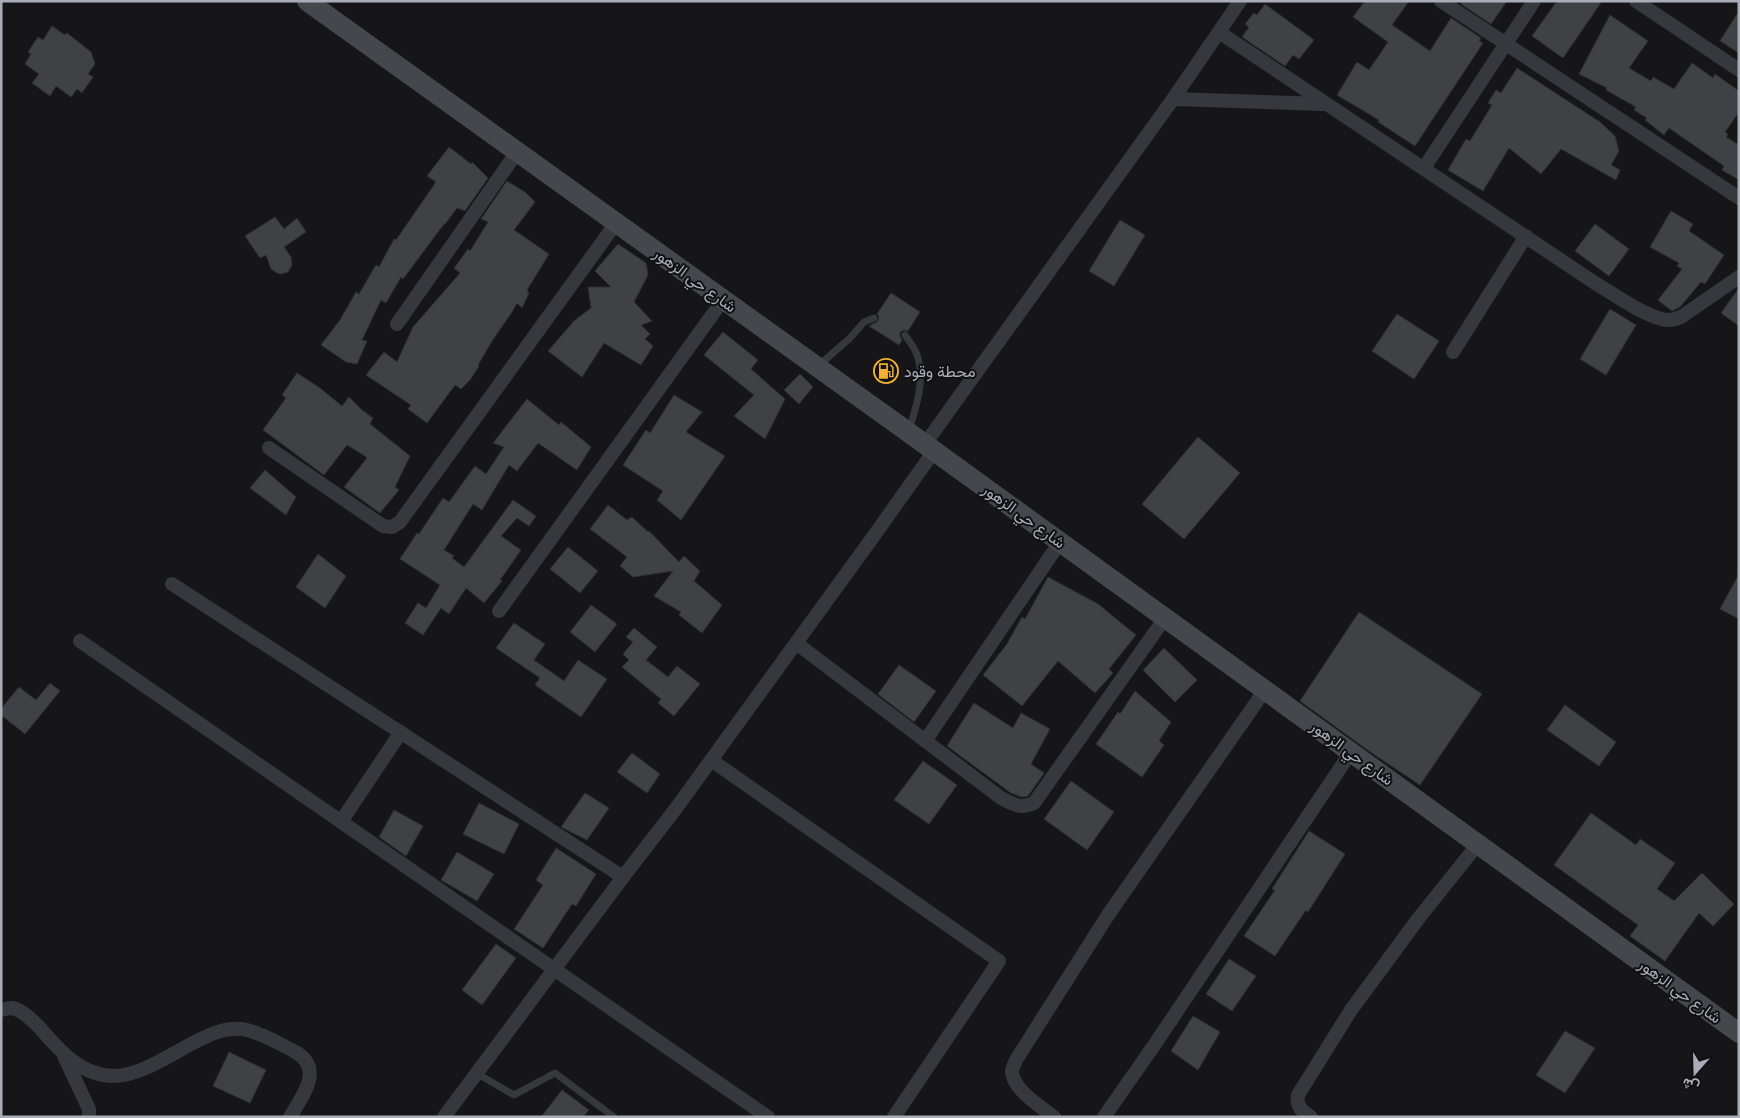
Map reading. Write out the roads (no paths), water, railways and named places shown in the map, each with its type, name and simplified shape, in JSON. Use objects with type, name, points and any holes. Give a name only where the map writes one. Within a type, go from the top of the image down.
[{"type":"street","name":"شارع حي الزهور","points":[[307,1],[929,447],[1739,1033]]},
{"type":"street","points":[[444,1117],[711,760],[796,643],[929,447],[1240,1]]},
{"type":"street","points":[[1441,1],[1739,198]]},
{"type":"street","points":[[1424,168],[1534,1]]},
{"type":"street","points":[[1636,1],[1739,70]]},
{"type":"street","points":[[1219,32],[1595,283],[1646,313],[1660,319],[1670,320],[1681,317],[1739,276]]},
{"type":"street","points":[[1173,99],[1326,104]]},
{"type":"street","points":[[396,324],[517,152]]},
{"type":"street","points":[[269,448],[383,526],[392,527],[400,522],[616,223]]},
{"type":"street","points":[[1453,352],[1526,236]]},
{"type":"street","points":[[498,611],[723,300]]},
{"type":"street","points":[[925,741],[1060,542]]},
{"type":"street","points":[[172,584],[623,877]]},
{"type":"street","points":[[796,643],[1002,798],[1017,806],[1026,807],[1034,802],[1165,618]]},
{"type":"street","points":[[80,640],[768,1117]]},
{"type":"street","points":[[1054,1117],[1024,1093],[1014,1080],[1012,1070],[1016,1060],[1108,914],[1265,690]]},
{"type":"street","points":[[342,820],[401,732]]},
{"type":"street","points":[[1104,1117],[1351,752]]},
{"type":"street","points":[[711,760],[999,961],[894,1117]]},
{"type":"street","points":[[1311,1117],[1299,1107],[1296,1101],[1298,1095],[1351,1010],[1418,919],[1478,844]]},
{"type":"street","points":[[1,1010],[12,1008],[22,1012],[34,1022],[64,1056],[88,1108],[89,1117]]},
{"type":"street","points":[[64,1056],[96,1074],[114,1076],[138,1072],[201,1039],[229,1029],[246,1029],[296,1052],[308,1063],[310,1073],[308,1087],[290,1117]]},
{"type":"lane","points":[[817,367],[850,338],[864,322],[874,318]]},
{"type":"lane","points":[[905,335],[915,351],[920,366],[918,399],[908,432]]},
{"type":"lane","points":[[476,1073],[514,1096],[555,1072],[614,1117]]},
{"type":"place","name":"محطة وقود","points":[[886,371]]}]
